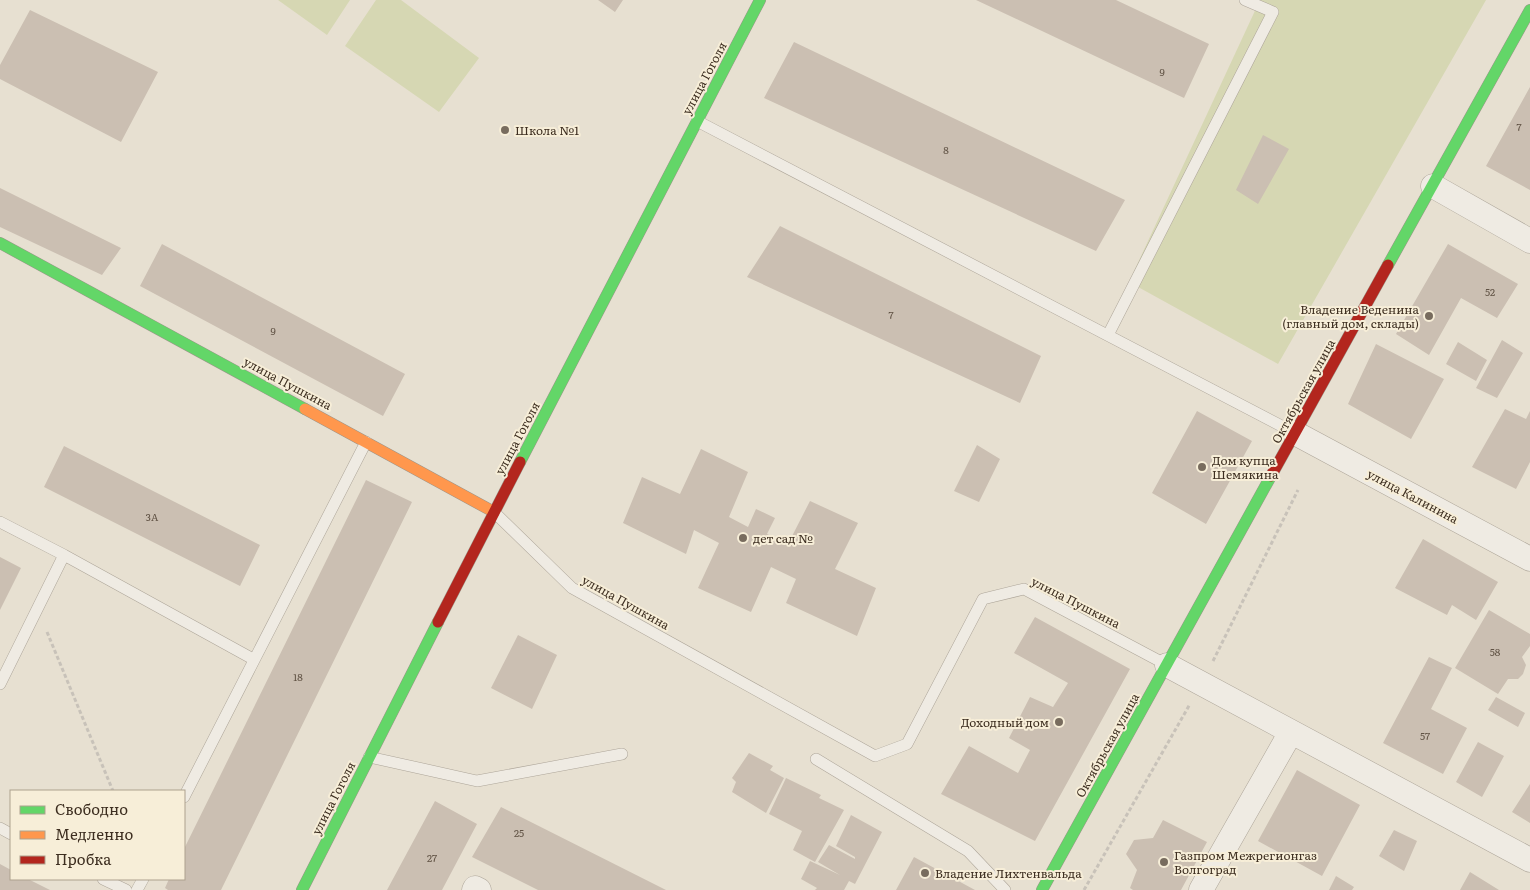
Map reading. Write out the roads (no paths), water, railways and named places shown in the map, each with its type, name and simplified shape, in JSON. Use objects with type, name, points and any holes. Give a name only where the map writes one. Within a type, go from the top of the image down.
[{"type":"street","name":"улица Гоголя","points":[[302,890],[494,512],[760,0]]},
{"type":"street","name":"Октябрьская улица","points":[[1042,890],[1530,11]]},
{"type":"street","points":[[1433,186],[1530,242]]},
{"type":"street","name":"улица Пушкина","points":[[0,244],[494,512]]},
{"type":"street","name":"улица Калинина","points":[[1296,433],[1530,559]]},
{"type":"street","points":[[1167,665],[1530,860]]},
{"type":"street","points":[[1201,890],[1291,732]]},
{"type":"street","points":[[474,890],[475,888],[479,890]]},
{"type":"lane","points":[[1108,336],[1273,12],[1246,0]]},
{"type":"lane","points":[[697,121],[1296,433]]},
{"type":"lane","points":[[185,795],[366,441]]},
{"type":"lane","name":"улица Пушкина","points":[[494,512],[572,588],[875,756],[907,744],[983,599],[1024,589],[1167,665]]},
{"type":"lane","points":[[0,522],[254,659]]},
{"type":"lane","points":[[0,684],[64,556]]},
{"type":"lane","points":[[369,757],[477,781],[622,754]]},
{"type":"lane","points":[[816,759],[968,851],[1005,890]]},
{"type":"lane","points":[[105,880],[126,890]]},
{"type":"place","name":"Школа №1","points":[[505,130]]},
{"type":"place","name":"Владение Веденина (главный дом, склады)","points":[[1429,316]]},
{"type":"place","name":"Дом купца Шемякина","points":[[1202,467]]},
{"type":"place","name":"дет сад №","points":[[743,538]]},
{"type":"place","name":"Доходный дом","points":[[1059,722]]},
{"type":"place","name":"Газпром Межрегионгаз Волгоград","points":[[1164,862]]},
{"type":"place","name":"Владение Лихтенвальда","points":[[925,873]]}]
